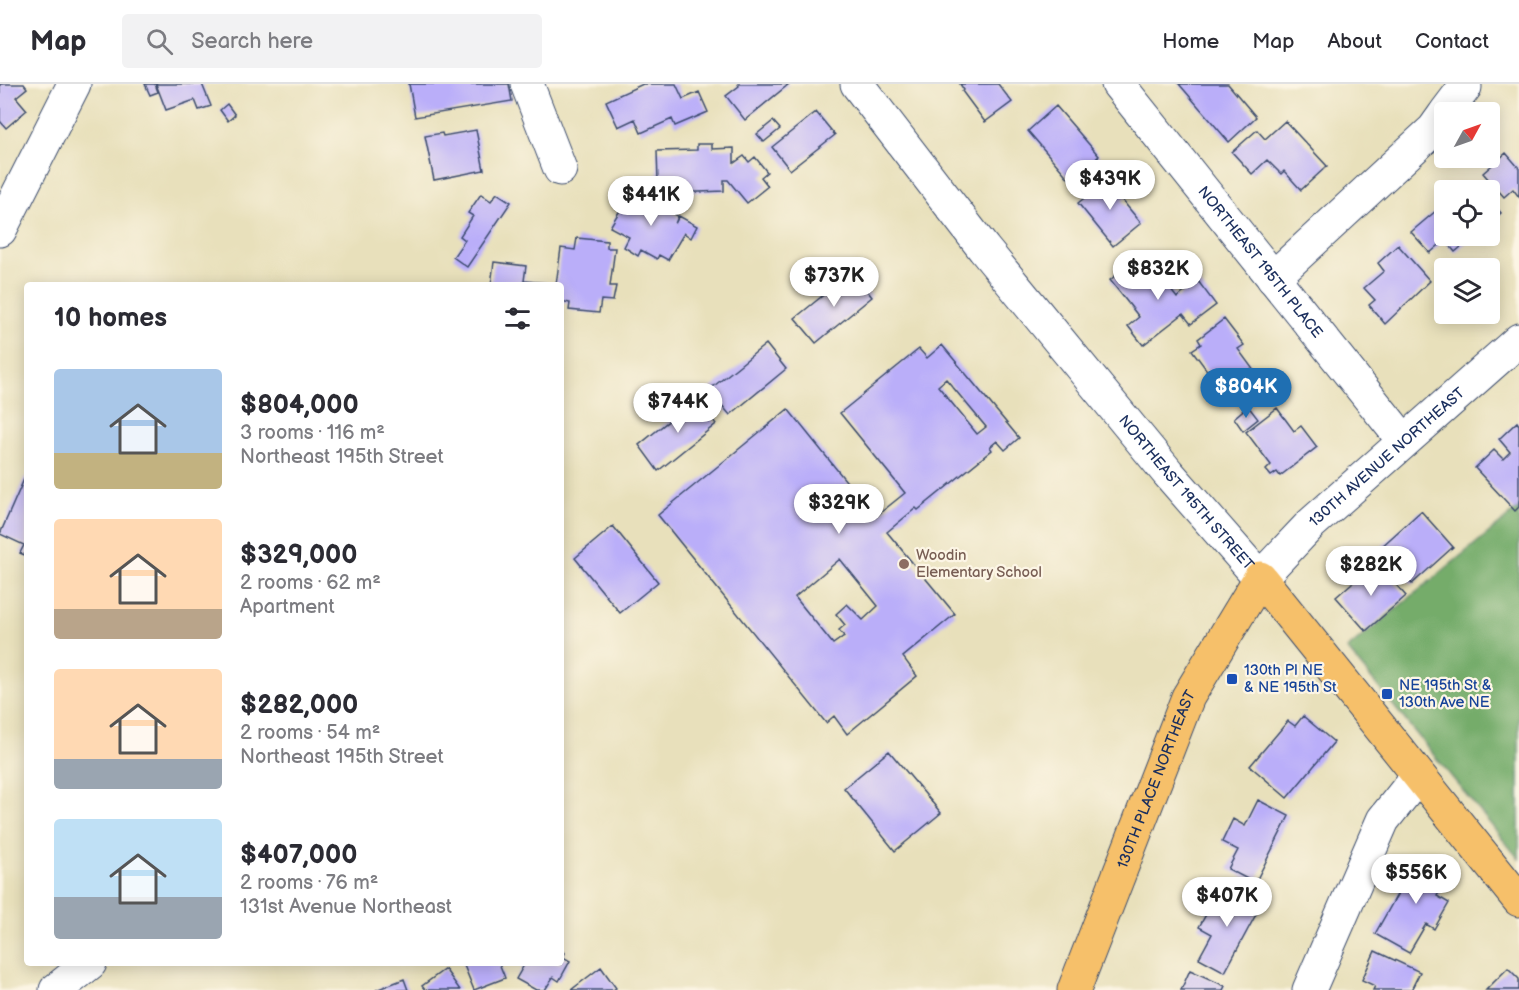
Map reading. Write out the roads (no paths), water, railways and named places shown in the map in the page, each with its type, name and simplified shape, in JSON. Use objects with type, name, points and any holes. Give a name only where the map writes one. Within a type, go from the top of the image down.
[{"type":"main road","name":"NORTHEAST 195TH STREET","points":[[1260,578],[1519,900]]},
{"type":"main road","name":"130TH PLACE NORTHEAST","points":[[1074,990],[1188,697],[1260,578]]},
{"type":"street","points":[[0,230],[74,84]]},
{"type":"street","points":[[527,84],[560,169]]},
{"type":"street","name":"NORTHEAST 195TH STREET","points":[[857,84],[984,249],[1168,473],[1260,578]]},
{"type":"street","name":"NORTHEAST 195TH PLACE","points":[[1118,84],[1404,441]]},
{"type":"street","points":[[1273,278],[1434,129]]},
{"type":"street","name":"130TH AVENUE NORTHEAST","points":[[1260,578],[1311,524],[1519,340]]},
{"type":"street","points":[[1309,990],[1383,820],[1418,776]]},
{"type":"street","points":[[56,990],[86,966]]},
{"type":"place","name":"Woodin Elementary School","points":[[904,564]]},
{"type":"place","name":"130th Pl NE & NE 195th St","points":[[1232,679]]},
{"type":"place","name":"NE 195th St & 130th Ave NE","points":[[1387,694]]}]
